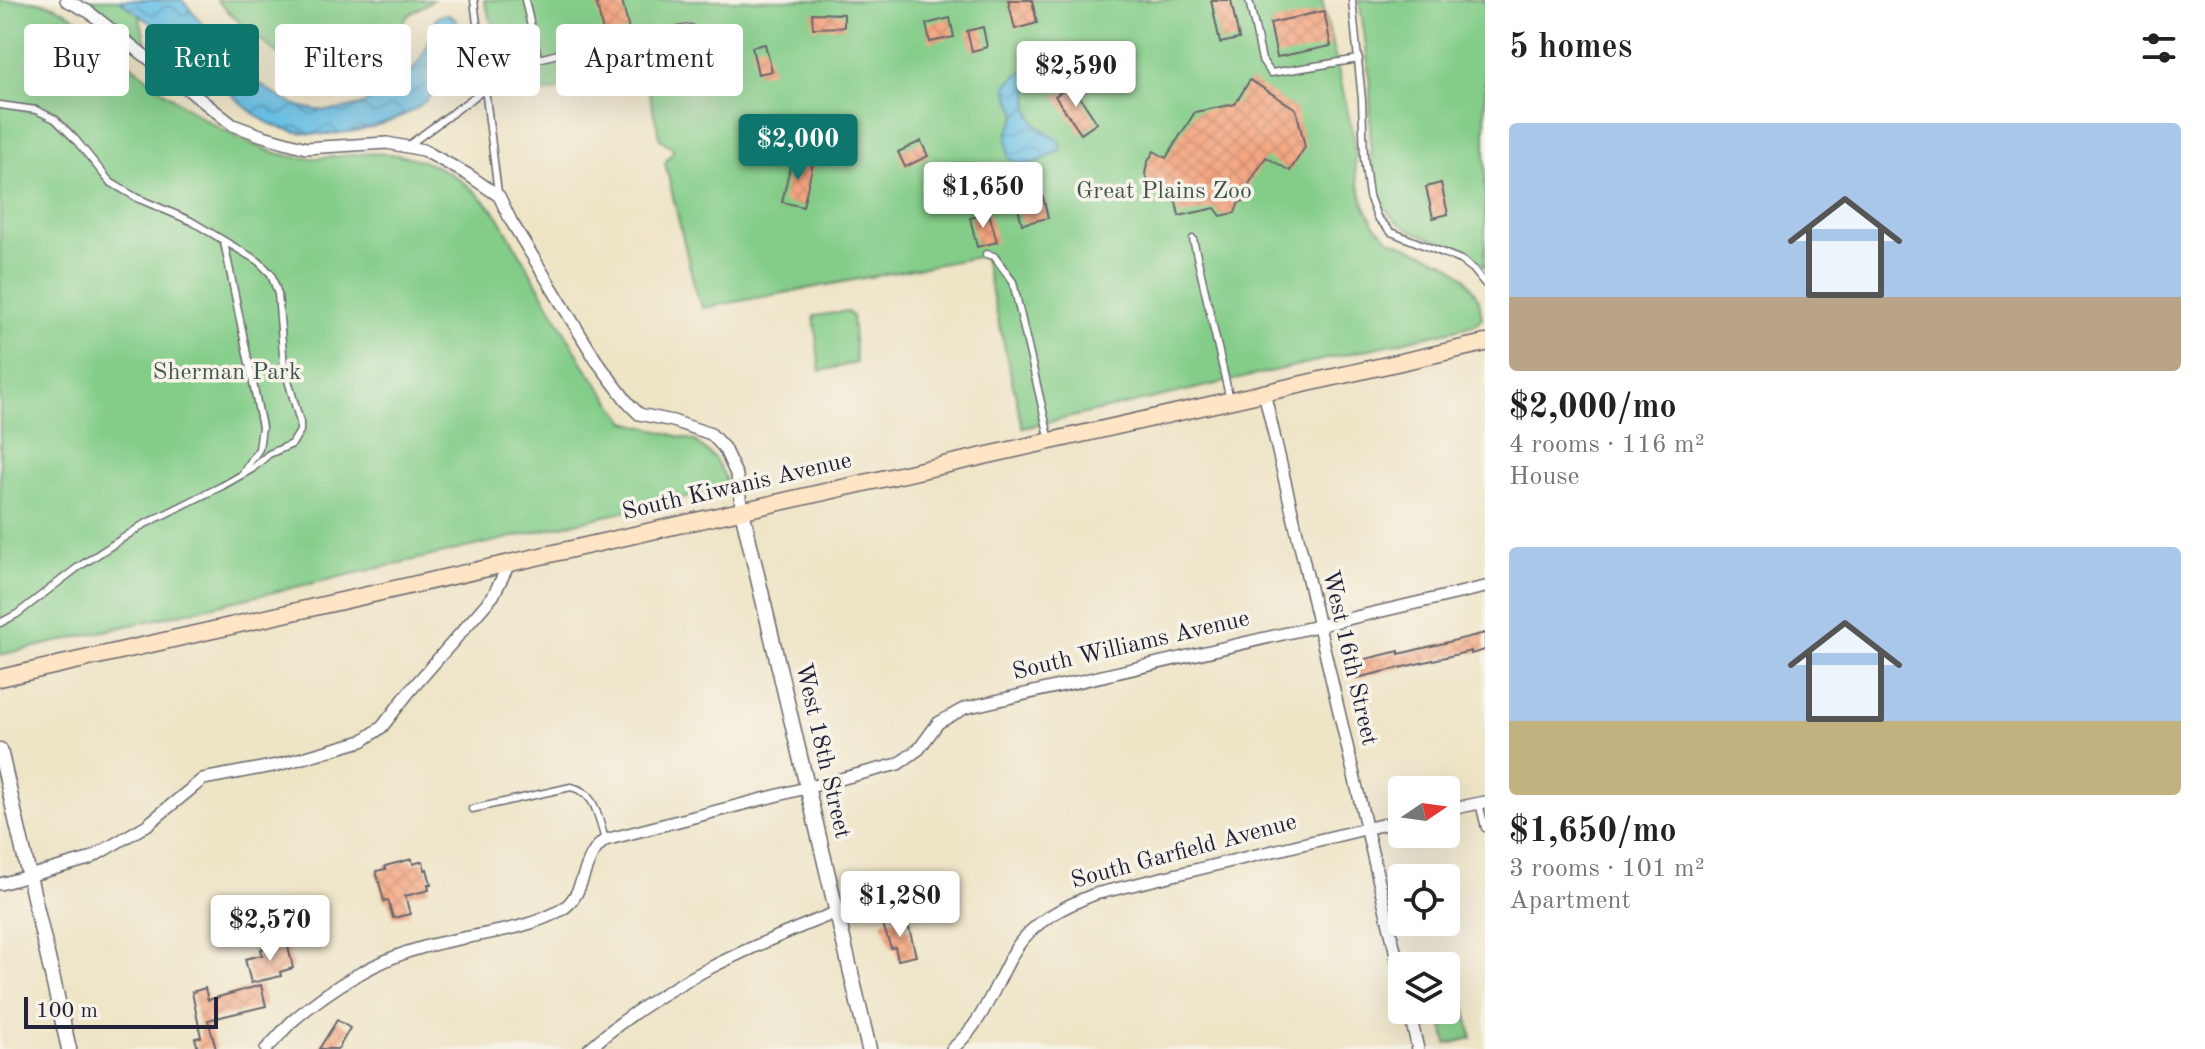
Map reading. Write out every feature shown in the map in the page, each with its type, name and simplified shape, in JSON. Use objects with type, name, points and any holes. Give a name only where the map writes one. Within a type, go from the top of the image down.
[{"type":"main road","name":"South Kiwanis Avenue","points":[[0,678],[1485,343]]},
{"type":"street","points":[[66,0],[89,12],[233,125],[306,148],[387,143],[423,150],[499,196],[518,234],[613,385],[639,414],[711,434],[732,463],[742,511]]},
{"type":"street","name":"West 16th Street","points":[[1264,392],[1395,952]]},
{"type":"street","name":"West 18th Street","points":[[742,511],[869,1049]]},
{"type":"street","points":[[0,884],[89,859],[147,825],[203,779],[278,765],[362,741],[382,727],[493,596],[509,564]]},
{"type":"street","name":"South Williams Avenue","points":[[605,840],[898,764],[919,749],[938,723],[965,708],[1485,587]]},
{"type":"street","points":[[0,750],[69,1049]]},
{"type":"street","points":[[1460,807],[1482,802]]},
{"type":"street","name":"South Garfield Avenue","points":[[952,1049],[974,1028],[984,1013],[1016,949],[1028,934],[1054,913],[1095,894],[1388,823]]},
{"type":"street","points":[[266,1049],[320,999],[381,963],[422,947],[514,927],[559,911],[573,900],[592,851],[605,840]]},
{"type":"street","points":[[589,1049],[651,1001],[710,967],[837,912]]},
{"type":"street","points":[[1412,1024],[1418,1049]]},
{"type":"street","points":[[603,1037],[608,1049]]},
{"type":"lane","points":[[474,0],[477,24]]},
{"type":"lane","points":[[525,0],[530,24]]},
{"type":"lane","points":[[1249,0],[1262,60],[1271,73],[1359,59]]},
{"type":"lane","points":[[1352,0],[1368,190],[1377,217],[1391,232],[1461,260],[1485,284]]},
{"type":"lane","points":[[406,147],[475,96]]},
{"type":"lane","points":[[486,96],[499,196]]},
{"type":"lane","points":[[0,105],[46,114],[65,128],[103,174],[119,188],[191,221],[258,261],[276,283],[284,366],[300,422],[300,431],[292,444],[269,454],[252,469],[222,486],[143,525],[0,623]]},
{"type":"lane","points":[[1193,239],[1230,400]]},
{"type":"lane","points":[[224,242],[262,427],[259,449],[244,471]]},
{"type":"lane","points":[[986,254],[994,256],[1013,282],[1050,441]]},
{"type":"lane","points":[[472,809],[571,787],[581,789],[595,806],[605,840]]},
{"type":"lane","points":[[1482,802],[1485,828]]},
{"type":"green space","name":"Sherman Park","points":[[0,0],[54,6],[83,24],[24,24],[24,96],[129,96],[129,63],[145,76],[145,96],[170,96],[212,124],[273,152],[309,158],[381,153],[419,160],[454,176],[470,187],[498,216],[584,365],[626,422],[695,441],[715,459],[724,475],[727,488],[0,655]]},
{"type":"green space","points":[[86,0],[136,0],[145,47],[129,35],[129,24],[116,24]]},
{"type":"green space","points":[[217,0],[433,0],[407,17],[404,24],[275,24],[275,51],[259,38],[259,24],[240,22]]},
{"type":"green space","name":"Great Plains Zoo","points":[[484,0],[1322,0],[1354,139],[1356,174],[1365,207],[1375,225],[1389,239],[1446,262],[1465,277],[1479,300],[1482,318],[1475,325],[1023,428],[984,258],[703,308],[697,297],[665,163],[674,149],[660,139],[650,96],[743,96],[743,24],[556,24],[556,90],[540,93],[540,24],[492,24]]},
{"type":"green space","points":[[1359,0],[1485,0],[1485,267],[1464,251],[1404,226],[1383,206],[1373,174],[1369,75]]},
{"type":"green space","points":[[847,311],[852,316],[856,363],[820,371],[814,316]]},
{"type":"green space","points":[[1460,984],[1472,1038],[1447,1044],[1442,1024],[1460,1024]]},
{"type":"water","points":[[119,0],[182,0],[202,24],[150,24]]},
{"type":"water","points":[[448,14],[457,24],[433,24],[435,19]]},
{"type":"water","points":[[427,46],[427,96],[431,96],[417,108],[392,120],[341,133],[305,133],[271,124],[233,96],[259,96],[259,83],[275,96],[308,108],[335,110],[382,96],[411,96],[411,71]]},
{"type":"water","points":[[1040,64],[1044,67],[1032,81],[1029,108],[1037,124],[1060,142],[1062,151],[1035,163],[1017,164],[1008,157],[1007,134],[1017,115],[1006,86],[1018,74]]},
{"type":"building","points":[[596,0],[622,0],[628,24],[601,24]]},
{"type":"building","points":[[1008,0],[1032,0],[1037,23],[1015,29]]},
{"type":"building","points":[[1211,0],[1231,0],[1239,39],[1220,43]]},
{"type":"building","points":[[1324,11],[1331,46],[1277,57],[1270,23]]},
{"type":"building","points":[[812,13],[844,14],[844,27],[813,28]]},
{"type":"building","points":[[950,18],[954,37],[930,42],[926,24]]},
{"type":"building","points":[[983,27],[987,47],[972,51],[967,31]]},
{"type":"building","points":[[765,44],[772,71],[758,74],[752,47]]},
{"type":"building","points":[[1250,80],[1296,109],[1305,147],[1290,171],[1266,157],[1249,184],[1253,199],[1239,202],[1235,213],[1221,216],[1215,208],[1179,216],[1175,197],[1164,190],[1154,193],[1145,174],[1147,163],[1154,151],[1166,158],[1195,112],[1235,104]]},
{"type":"building","points":[[1072,85],[1097,123],[1081,134],[1055,96]]},
{"type":"building","points":[[921,141],[928,156],[905,167],[898,152]]},
{"type":"building","points":[[792,158],[813,163],[803,207],[782,202]]},
{"type":"building","points":[[1441,183],[1448,214],[1433,218],[1426,187]]},
{"type":"building","points":[[1043,197],[1048,218],[1022,224],[1017,203]]},
{"type":"building","points":[[989,213],[997,242],[977,247],[970,218]]},
{"type":"building","points":[[1485,633],[1485,650],[1357,678],[1353,662]]},
{"type":"building","points":[[412,859],[413,864],[423,861],[431,884],[428,884],[429,890],[405,896],[410,914],[393,918],[388,900],[384,901],[376,871]]},
{"type":"building","points":[[897,918],[900,930],[909,928],[916,956],[898,960],[895,947],[891,948],[882,922]]},
{"type":"building","points":[[287,942],[293,968],[280,972],[281,976],[251,983],[245,959],[262,955],[261,949]]},
{"type":"building","points":[[261,985],[266,1006],[208,1020],[216,1049],[198,1049],[195,1038],[201,1037],[192,992],[205,988],[208,1000]]},
{"type":"building","points":[[337,1020],[350,1028],[338,1049],[319,1049]]}]
